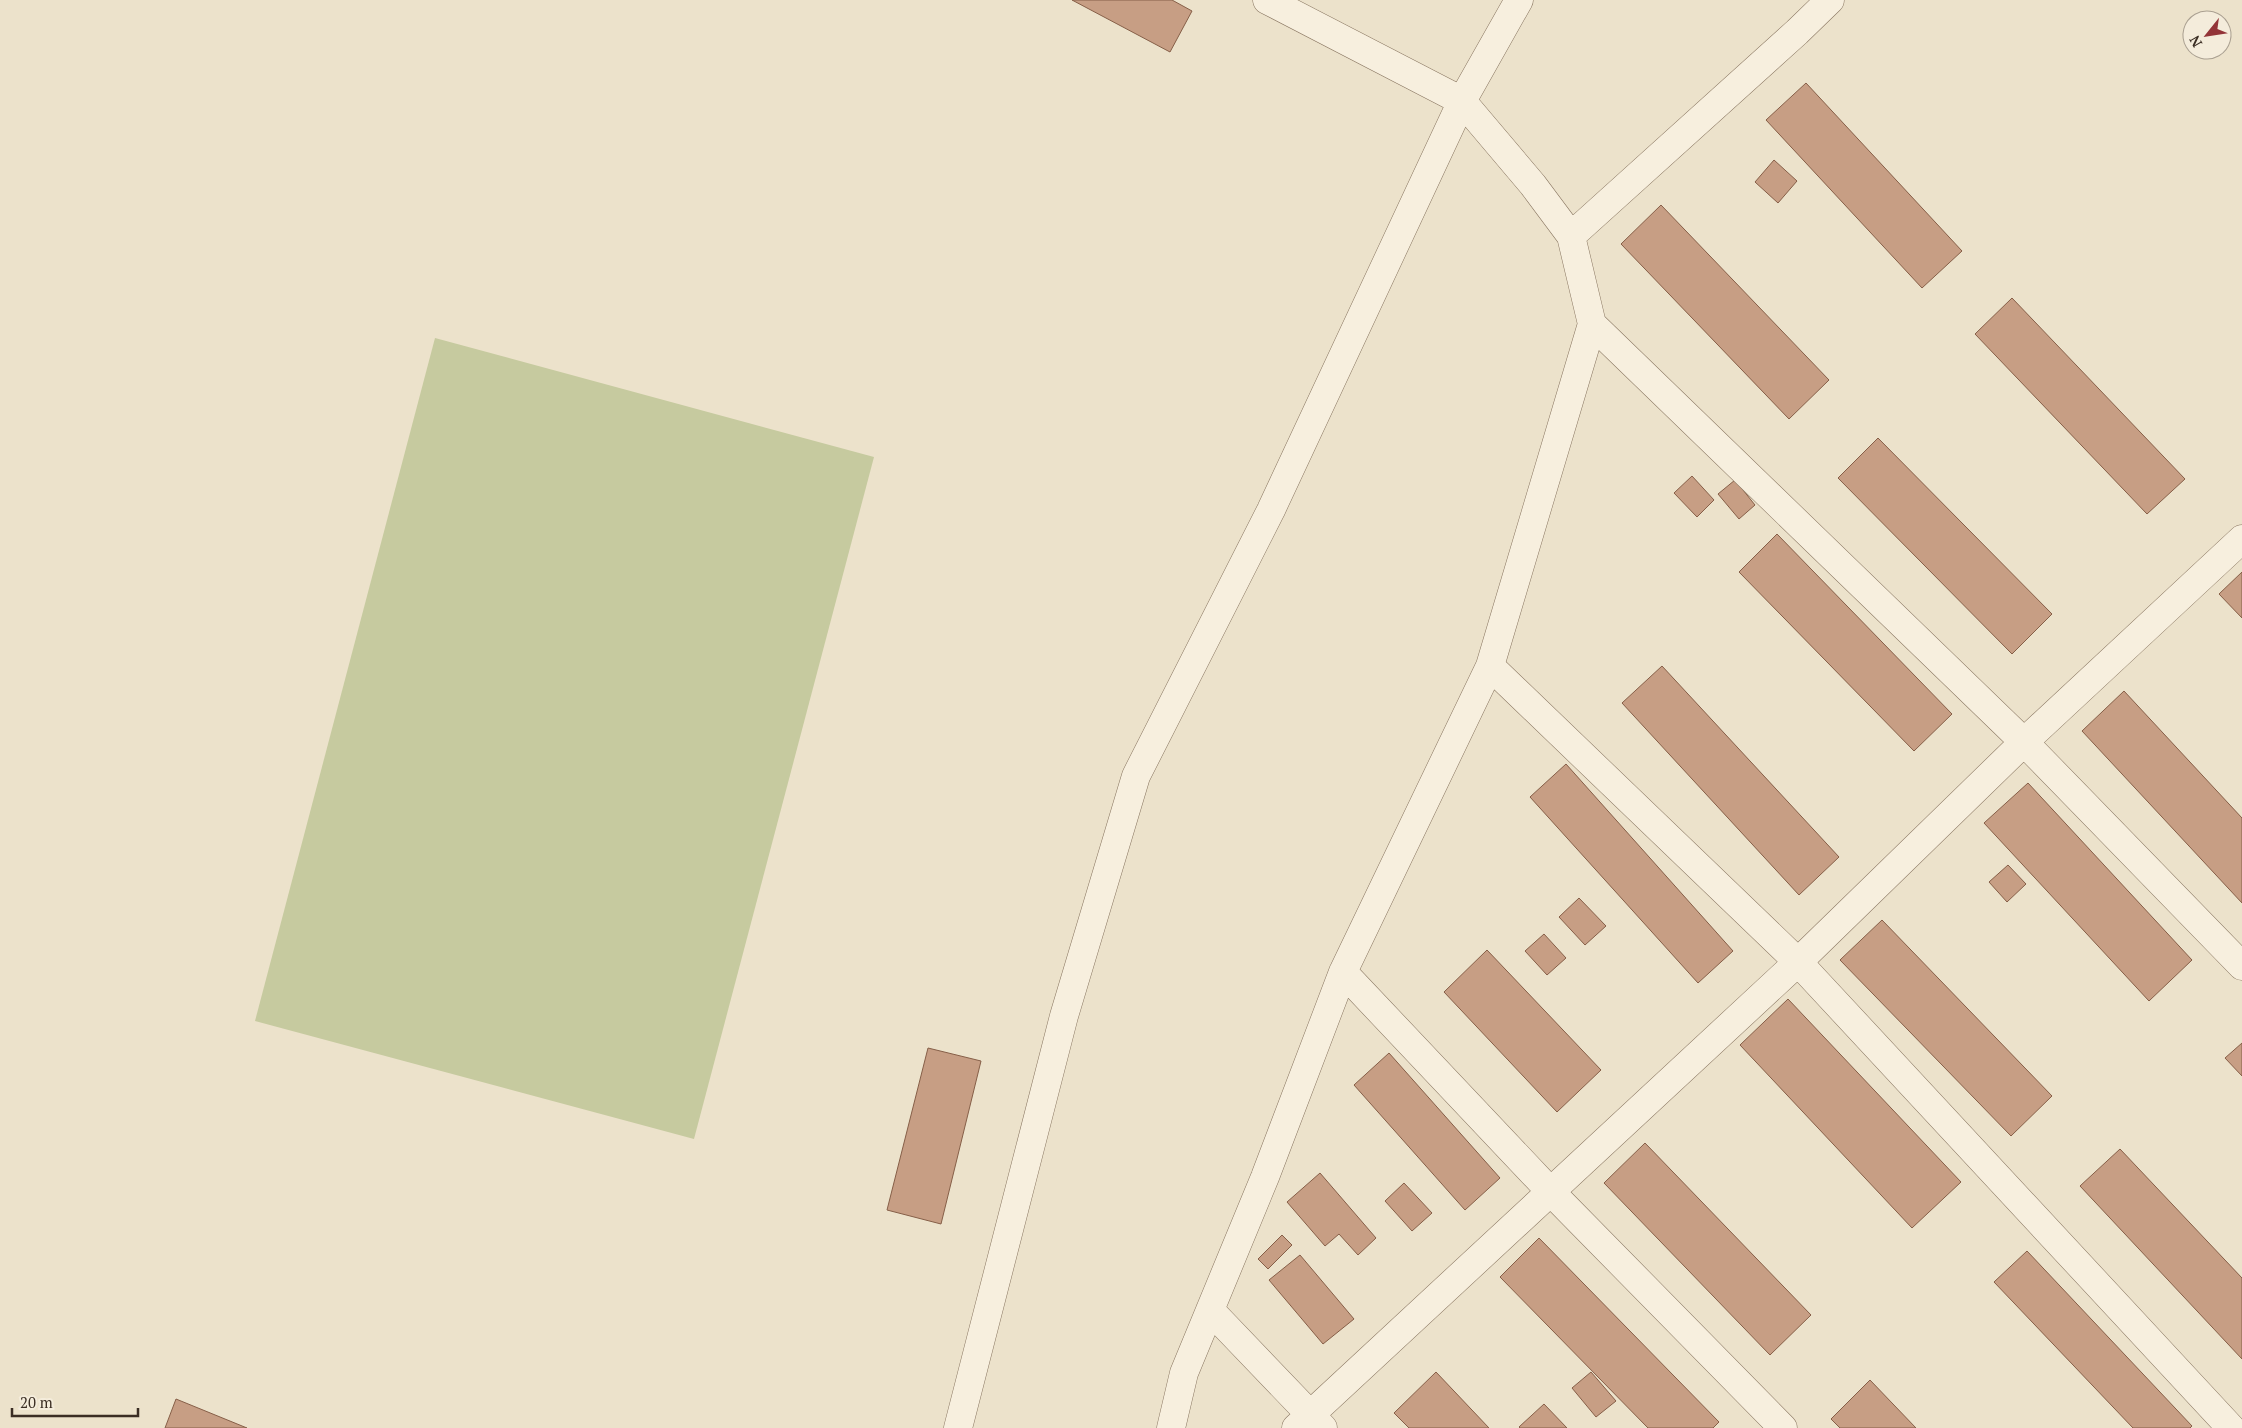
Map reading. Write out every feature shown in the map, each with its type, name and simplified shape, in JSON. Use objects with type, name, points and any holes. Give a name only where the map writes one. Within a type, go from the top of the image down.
[{"type":"street","points":[[1172,1428],[1184,1373],[1265,1177],[1344,972],[1490,666],[1592,324],[1571,236],[1533,185],[1462,101],[1267,0]]},
{"type":"street","points":[[958,1428],[1064,1016],[1136,776],[1271,510],[1462,101],[1519,0]]},
{"type":"street","points":[[1571,236],[1830,0]]},
{"type":"street","points":[[1592,324],[2024,742],[2242,966]]},
{"type":"street","points":[[1210,1310],[1310,1424],[1550,1191],[1798,962],[2024,742],[2242,539]]},
{"type":"street","points":[[1490,666],[1798,962],[2231,1428]]},
{"type":"street","points":[[1344,972],[1550,1191],[1782,1428]]},
{"type":"green space","points":[[435,338],[874,457],[694,1139],[255,1021]]},
{"type":"building","points":[[1072,0],[1172,0],[1192,11],[1170,52]]},
{"type":"building","points":[[1806,83],[1962,251],[1922,288],[1766,120]]},
{"type":"building","points":[[1774,160],[1797,181],[1778,203],[1755,182]]},
{"type":"building","points":[[1661,205],[1829,380],[1789,419],[1621,244]]},
{"type":"building","points":[[2012,298],[2185,479],[2147,514],[1975,334]]},
{"type":"building","points":[[1878,438],[2052,614],[2012,654],[1838,478]]},
{"type":"building","points":[[1692,476],[1714,500],[1697,517],[1674,493]]},
{"type":"building","points":[[1735,480],[1755,505],[1739,519],[1718,494]]},
{"type":"building","points":[[1777,534],[1952,714],[1914,751],[1739,572]]},
{"type":"building","points":[[2242,572],[2242,618],[2219,594]]},
{"type":"building","points":[[1662,666],[1839,857],[1799,895],[1622,703]]},
{"type":"building","points":[[2124,691],[2242,818],[2242,903],[2082,731]]},
{"type":"building","points":[[1566,764],[1733,951],[1698,983],[1530,797]]},
{"type":"building","points":[[2028,783],[2192,960],[2149,1001],[1984,823]]},
{"type":"building","points":[[2008,865],[2026,884],[2007,902],[1989,882]]},
{"type":"building","points":[[1579,898],[1606,926],[1585,945],[1559,917]]},
{"type":"building","points":[[1882,920],[2052,1096],[2011,1136],[1840,960]]},
{"type":"building","points":[[1544,934],[1566,958],[1547,975],[1525,951]]},
{"type":"building","points":[[1487,950],[1601,1070],[1557,1112],[1444,992]]},
{"type":"building","points":[[1788,999],[1961,1182],[1912,1228],[1740,1045]]},
{"type":"building","points":[[2242,1043],[2242,1076],[2225,1058]]},
{"type":"building","points":[[928,1048],[981,1061],[941,1224],[887,1210]]},
{"type":"building","points":[[1389,1053],[1500,1178],[1465,1210],[1354,1085]]},
{"type":"building","points":[[1645,1143],[1811,1315],[1770,1355],[1604,1183]]},
{"type":"building","points":[[2120,1149],[2242,1278],[2242,1359],[2080,1186]]},
{"type":"building","points":[[1320,1173],[1376,1238],[1358,1255],[1339,1234],[1325,1246],[1287,1202]]},
{"type":"building","points":[[1404,1183],[1432,1213],[1412,1231],[1385,1201]]},
{"type":"building","points":[[1282,1235],[1292,1245],[1268,1269],[1258,1259]]},
{"type":"building","points":[[1539,1238],[1719,1422],[1713,1428],[1648,1428],[1500,1277]]},
{"type":"building","points":[[2027,1251],[2192,1426],[2190,1428],[2133,1428],[1994,1282]]},
{"type":"building","points":[[1300,1255],[1354,1319],[1323,1344],[1269,1280]]},
{"type":"building","points":[[1436,1372],[1489,1428],[1409,1428],[1394,1413]]},
{"type":"building","points":[[1591,1372],[1616,1401],[1596,1417],[1572,1388]]},
{"type":"building","points":[[1870,1380],[1916,1428],[1840,1428],[1831,1419]]},
{"type":"building","points":[[176,1399],[247,1428],[165,1428]]},
{"type":"building","points":[[1544,1404],[1567,1428],[1519,1427]]}]
